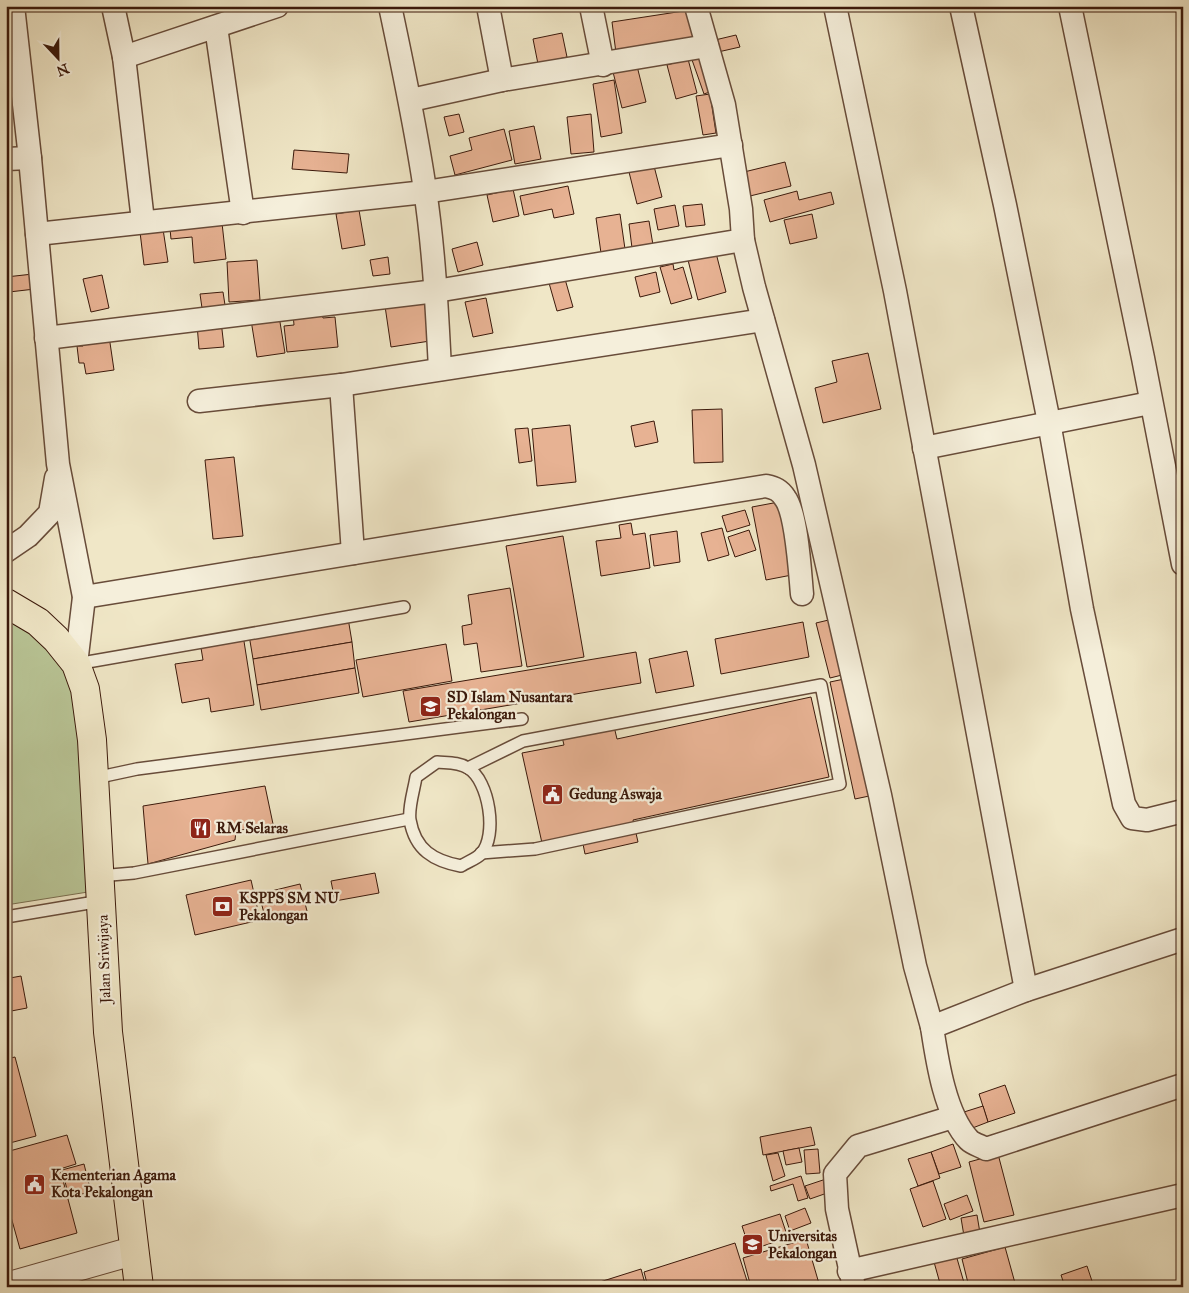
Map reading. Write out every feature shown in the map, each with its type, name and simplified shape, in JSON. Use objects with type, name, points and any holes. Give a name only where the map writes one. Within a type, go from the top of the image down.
[{"type":"highway","name":"Jalan Sriwijaya","points":[[6,603],[38,622],[56,639],[76,664],[85,689],[92,740],[108,1032],[133,1251],[139,1287]]},
{"type":"street","points":[[12,6],[38,234],[58,464],[84,596],[76,664]]},
{"type":"street","points":[[113,6],[124,57],[143,221]]},
{"type":"street","points":[[124,57],[216,28],[277,6]]},
{"type":"street","points":[[390,6],[411,100],[425,192],[436,291],[440,370]]},
{"type":"street","points":[[488,6],[502,80]]},
{"type":"street","points":[[590,6],[603,65]]},
{"type":"street","points":[[696,6],[718,80],[731,145],[741,209],[743,240],[763,320],[804,465],[880,795],[916,966],[953,1116],[970,1140],[986,1149],[1183,1085]]},
{"type":"street","points":[[835,6],[895,290],[1026,990]]},
{"type":"street","points":[[961,6],[1005,205],[1048,422],[1082,609],[1124,804],[1132,818],[1147,820],[1183,811]]},
{"type":"street","points":[[1070,6],[1143,358],[1150,403],[1183,564]]},
{"type":"street","points":[[216,28],[243,213]]},
{"type":"street","points":[[411,100],[502,80],[603,65],[707,46]]},
{"type":"street","points":[[38,234],[143,221],[243,213],[425,192],[731,145]]},
{"type":"street","points":[[6,159],[30,158]]},
{"type":"street","points":[[46,338],[436,291],[743,240]]},
{"type":"street","points":[[199,401],[440,370],[763,320]]},
{"type":"street","points":[[341,384],[353,553]]},
{"type":"street","points":[[924,448],[1150,403]]},
{"type":"street","points":[[6,552],[28,536],[50,513],[58,464]]},
{"type":"street","points":[[84,596],[766,486],[778,490],[786,500],[799,557],[802,594]]},
{"type":"street","points":[[932,1026],[1026,990],[1183,939]]},
{"type":"street","points":[[953,1116],[858,1146],[834,1174],[837,1209],[852,1279],[1183,1195]]},
{"type":"street","points":[[18,1285],[133,1251]]},
{"type":"lane","points":[[76,664],[404,607]]},
{"type":"lane","points":[[468,768],[523,742],[822,685],[840,784],[535,849],[482,854],[461,866],[441,862],[423,851],[409,819],[416,777],[437,762],[468,768],[477,776],[491,809],[489,838],[482,854]]},
{"type":"lane","points":[[93,778],[137,769],[522,719]]},
{"type":"lane","points":[[6,917],[101,888],[134,873],[409,819]]},
{"type":"green space","points":[[6,604],[58,642],[91,739],[88,892],[6,905]]},
{"type":"building","points":[[690,10],[695,40],[616,53],[612,22]]},
{"type":"building","points":[[562,33],[567,57],[538,64],[533,39]]},
{"type":"building","points":[[736,35],[740,47],[718,52],[715,40]]},
{"type":"building","points":[[705,52],[718,89],[704,94],[691,57]]},
{"type":"building","points":[[688,59],[697,93],[676,99],[667,65]]},
{"type":"building","points":[[637,66],[646,102],[622,108],[613,72]]},
{"type":"building","points":[[614,80],[622,133],[601,137],[593,84]]},
{"type":"building","points":[[710,94],[716,133],[703,135],[696,96]]},
{"type":"building","points":[[459,114],[464,132],[449,136],[444,117]]},
{"type":"building","points":[[591,114],[594,152],[571,154],[567,117]]},
{"type":"building","points":[[534,126],[541,159],[515,164],[509,131]]},
{"type":"building","points":[[504,129],[512,160],[455,175],[450,156],[472,150],[469,138]]},
{"type":"building","points":[[294,150],[349,154],[347,173],[292,169]]},
{"type":"building","points":[[785,162],[791,186],[750,196],[744,172]]},
{"type":"building","points":[[654,166],[662,197],[637,204],[629,172]]},
{"type":"building","points":[[568,186],[574,214],[554,218],[552,209],[524,215],[520,196]]},
{"type":"building","points":[[513,189],[519,216],[493,222],[487,195]]},
{"type":"building","points":[[797,191],[799,200],[831,192],[834,204],[770,222],[764,200]]},
{"type":"building","points":[[702,204],[705,225],[686,227],[683,206]]},
{"type":"building","points":[[675,205],[679,226],[658,230],[654,209]]},
{"type":"building","points":[[359,210],[365,245],[342,249],[336,214]]},
{"type":"building","points":[[620,214],[625,249],[601,253],[596,218]]},
{"type":"building","points":[[812,214],[817,238],[790,244],[784,220]]},
{"type":"building","points":[[649,221],[653,245],[632,248],[629,224]]},
{"type":"building","points":[[222,223],[226,259],[194,263],[192,237],[171,239],[170,229]]},
{"type":"building","points":[[163,229],[168,262],[144,265],[140,232]]},
{"type":"building","points":[[477,242],[483,265],[458,272],[452,249]]},
{"type":"building","points":[[716,253],[726,292],[698,300],[688,260]]},
{"type":"building","points":[[388,257],[390,274],[373,276],[370,260]]},
{"type":"building","points":[[257,260],[260,300],[229,302],[227,262]]},
{"type":"building","points":[[673,264],[674,270],[683,267],[692,298],[671,304],[660,267]]},
{"type":"building","points":[[656,272],[660,292],[640,297],[635,277]]},
{"type":"building","points":[[33,274],[35,289],[9,292],[10,300],[6,300],[6,277]]},
{"type":"building","points":[[102,275],[109,308],[91,312],[83,279]]},
{"type":"building","points":[[565,279],[573,307],[557,311],[549,283]]},
{"type":"building","points":[[223,292],[225,305],[202,308],[200,294]]},
{"type":"building","points":[[486,298],[493,333],[473,337],[465,302]]},
{"type":"building","points":[[424,300],[430,341],[391,347],[385,306]]},
{"type":"building","points":[[321,311],[323,318],[335,317],[338,347],[287,352],[284,326],[294,325],[293,314]]},
{"type":"building","points":[[279,316],[285,353],[257,357],[251,320]]},
{"type":"building","points":[[221,321],[224,347],[199,349],[197,324]]},
{"type":"building","points":[[109,336],[114,370],[86,374],[84,363],[79,363],[77,346],[83,346],[83,340]]},
{"type":"building","points":[[868,353],[881,409],[823,423],[815,388],[837,382],[832,361]]},
{"type":"building","points":[[722,409],[723,462],[694,463],[692,410]]},
{"type":"building","points":[[654,421],[658,442],[635,447],[631,426]]},
{"type":"building","points":[[570,425],[576,482],[537,486],[532,429]]},
{"type":"building","points":[[528,428],[532,461],[519,463],[515,429]]},
{"type":"building","points":[[234,457],[243,536],[213,539],[205,460]]},
{"type":"building","points":[[784,501],[797,574],[766,580],[752,507]]},
{"type":"building","points":[[745,510],[750,525],[727,532],[722,516]]},
{"type":"building","points":[[631,523],[633,535],[645,533],[650,568],[601,576],[596,541],[621,538],[619,525]]},
{"type":"building","points":[[722,528],[729,555],[708,561],[701,533]]},
{"type":"building","points":[[749,530],[756,550],[735,557],[728,537]]},
{"type":"building","points":[[677,531],[680,562],[654,566],[650,535]]},
{"type":"building","points":[[563,536],[584,657],[527,667],[506,546]]},
{"type":"building","points":[[510,588],[522,666],[481,672],[477,643],[464,645],[462,626],[472,624],[468,595]]},
{"type":"building","points":[[348,618],[352,642],[253,659],[249,635]]},
{"type":"building","points":[[837,618],[850,673],[830,678],[816,623]]},
{"type":"building","points":[[803,622],[809,657],[721,674],[715,639]]},
{"type":"building","points":[[243,635],[254,705],[211,712],[209,698],[182,703],[175,664],[203,660],[200,642]]},
{"type":"building","points":[[352,642],[355,668],[257,685],[253,659]]},
{"type":"building","points":[[446,644],[452,681],[363,697],[356,660]]},
{"type":"building","points":[[687,651],[694,686],[656,693],[649,659]]},
{"type":"building","points":[[636,652],[641,683],[409,722],[403,691]]},
{"type":"building","points":[[355,668],[359,693],[261,710],[257,685]]},
{"type":"building","points":[[849,678],[874,795],[855,799],[830,682]]},
{"type":"building","points":[[811,697],[829,777],[633,820],[638,842],[585,854],[581,834],[542,843],[522,753],[564,745],[560,729],[612,718],[617,739]]},
{"type":"building","name":"RM Selaras","points":[[265,786],[273,824],[236,831],[235,840],[148,864],[143,806]]},
{"type":"building","points":[[375,873],[379,893],[335,901],[331,881]]},
{"type":"building","name":"KSPPS SM NU Pekalongan","points":[[251,880],[260,920],[195,935],[186,895]]},
{"type":"building","points":[[300,884],[307,911],[266,921],[259,894]]},
{"type":"building","points":[[6,963],[10,978],[21,976],[27,1008],[6,1012]]},
{"type":"building","points":[[15,1057],[36,1136],[6,1144],[6,1059]]},
{"type":"building","points":[[1005,1085],[1015,1113],[988,1122],[979,1094]]},
{"type":"building","points":[[983,1106],[988,1122],[970,1129],[964,1112]]},
{"type":"building","points":[[811,1127],[815,1145],[763,1155],[760,1137]]},
{"type":"building","name":"Kementerian Agama Kota Pekalongan","points":[[67,1135],[76,1164],[60,1169],[77,1233],[20,1249],[6,1199],[6,1152]]},
{"type":"building","points":[[953,1144],[961,1167],[939,1174],[931,1152]]},
{"type":"building","points":[[799,1148],[802,1162],[786,1165],[783,1151]]},
{"type":"building","points":[[818,1149],[820,1173],[806,1174],[804,1150]]},
{"type":"building","points":[[931,1152],[940,1178],[918,1186],[908,1159]]},
{"type":"building","points":[[778,1153],[785,1176],[773,1181],[766,1155]]},
{"type":"building","points":[[998,1154],[1014,1215],[984,1222],[969,1162]]},
{"type":"building","points":[[84,1164],[91,1192],[69,1197],[62,1170]]},
{"type":"building","points":[[801,1176],[808,1198],[798,1201],[793,1184],[771,1191],[770,1186]]},
{"type":"building","points":[[826,1179],[830,1192],[810,1199],[805,1186]]},
{"type":"building","points":[[933,1181],[946,1219],[923,1227],[910,1189]]},
{"type":"building","points":[[967,1195],[973,1211],[950,1220],[944,1204]]},
{"type":"building","points":[[805,1208],[811,1223],[790,1231],[785,1216]]},
{"type":"building","points":[[780,1214],[788,1238],[750,1250],[742,1226]]},
{"type":"building","points":[[977,1215],[980,1233],[964,1236],[961,1218]]},
{"type":"building","points":[[806,1239],[820,1287],[751,1287],[743,1258]]},
{"type":"building","points":[[735,1243],[749,1287],[648,1287],[644,1272]]},
{"type":"building","points":[[1005,1247],[1015,1283],[1003,1287],[969,1287],[962,1259]]},
{"type":"building","points":[[956,1255],[965,1286],[941,1287],[934,1262]]},
{"type":"building","points":[[1087,1266],[1094,1287],[1065,1287],[1061,1275]]},
{"type":"building","points":[[641,1269],[646,1287],[584,1287]]},
{"type":"place","name":"SD Islam Nusantara Pekalongan","points":[[431,706]]},
{"type":"place","name":"Gedung Aswaja","points":[[553,794]]},
{"type":"place","name":"RM Selaras","points":[[200,828]]},
{"type":"place","name":"KSPPS SM NU Pekalongan","points":[[223,907]]},
{"type":"place","name":"Kementerian Agama Kota Pekalongan","points":[[35,1184]]},
{"type":"place","name":"Universitas Pekalongan","points":[[752,1245]]}]
